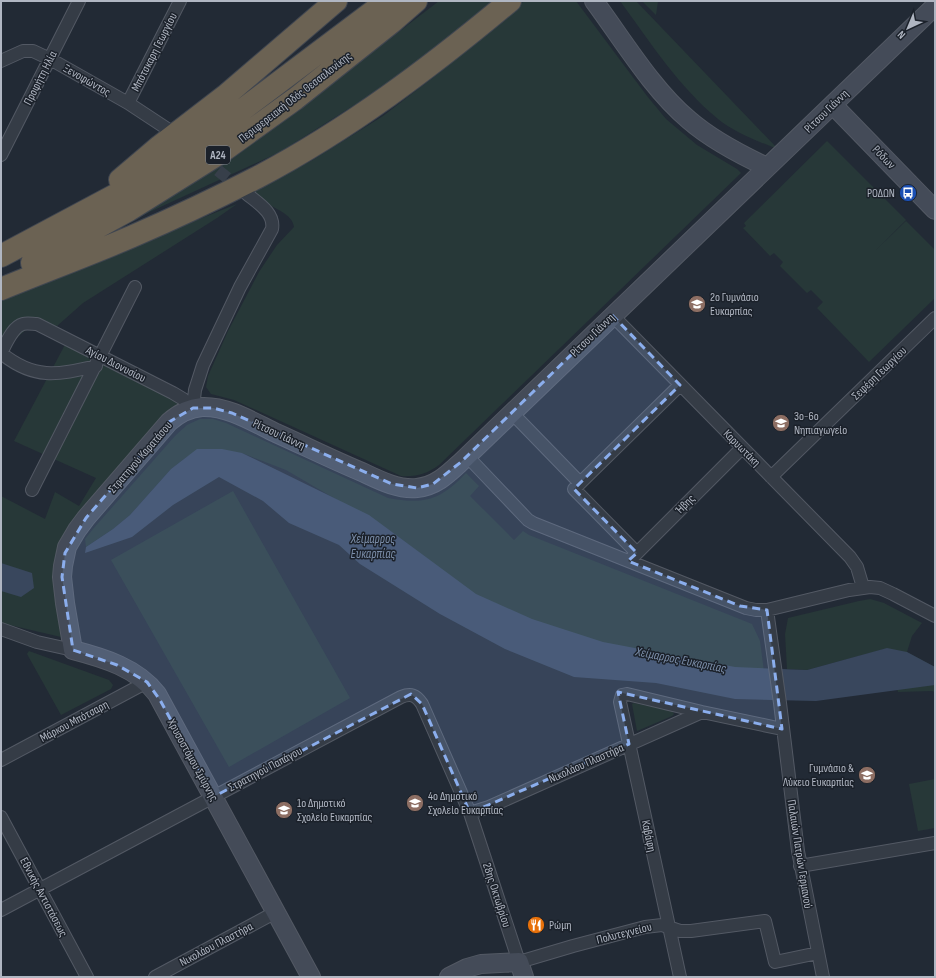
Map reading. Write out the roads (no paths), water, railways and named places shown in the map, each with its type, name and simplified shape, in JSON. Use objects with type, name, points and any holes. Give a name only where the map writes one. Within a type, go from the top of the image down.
[{"type":"highway","points":[[79,215],[160,146],[214,105],[336,1]]},
{"type":"highway","name":"Περιφερειακή Οδός Θεσσαλονίκης","points":[[1,256],[79,215],[146,177],[193,147],[387,1]]},
{"type":"highway","name":"Περιφερειακή Οδός Θεσσαλονίκης","points":[[1,279],[129,210],[220,153],[295,100],[416,1]]},
{"type":"highway","points":[[1,289],[163,223],[229,192],[291,158],[326,138],[388,96],[442,56],[510,1]]},
{"type":"street","name":"Προφήτη Ηλία","points":[[1,155],[79,1]]},
{"type":"street","name":"Μπότσκαρη Γεωργίου","points":[[128,103],[180,1]]},
{"type":"street","points":[[594,1],[660,91],[687,119],[728,148],[767,167]]},
{"type":"street","name":"Ρίτσου Γιάννη","points":[[193,408],[213,408],[232,413],[366,474],[404,488],[422,487],[437,482],[512,413],[612,315],[935,6]]},
{"type":"street","name":"Ξενοφώντος","points":[[1,61],[20,52],[27,50],[33,51],[128,103],[169,130]]},
{"type":"street","name":"Ρόδων","points":[[833,105],[935,210]]},
{"type":"street","points":[[193,408],[195,390],[202,365],[240,287],[272,229],[272,220],[268,213],[247,194]]},
{"type":"street","points":[[32,490],[135,287]]},
{"type":"street","name":"Καρυωτάκη","points":[[612,315],[854,562],[860,574],[863,587]]},
{"type":"street","name":"Σεφέρη Γεωργίου","points":[[771,477],[935,318]]},
{"type":"street","name":"Αγίου Διονυσίου","points":[[1,353],[10,337],[18,327],[23,324],[37,324],[98,362],[173,393],[193,408]]},
{"type":"street","points":[[1,353],[23,368],[42,372],[65,373],[98,362]]},
{"type":"street","points":[[632,557],[574,489],[680,385]]},
{"type":"street","name":"Στρατηγού Καρατάσου","points":[[73,650],[62,577],[68,547],[77,530],[86,518],[169,422],[180,414],[193,408]]},
{"type":"street","points":[[512,413],[580,483]]},
{"type":"street","name":"Ήβης","points":[[632,557],[742,448]]},
{"type":"street","points":[[467,456],[528,520],[533,523],[632,557],[740,606],[756,610],[767,610],[863,587],[880,588],[935,616]]},
{"type":"street","name":"Παλαιών Πατρών Γερμανού","points":[[767,610],[772,639],[800,866],[823,977]]},
{"type":"street","name":"Χρυσοστόμου Σμύρνης","points":[[1,629],[37,642],[87,654],[117,665],[138,675],[147,682],[160,700],[311,977]]},
{"type":"street","name":"Μάρκου Μπότσαρη","points":[[1,760],[147,682]]},
{"type":"street","name":"Στρατηγού Παπάγου","points":[[1,910],[213,796],[411,694],[417,697],[422,704],[470,813]]},
{"type":"street","name":"Καβάφη","points":[[680,977],[620,702],[622,695],[627,694],[702,712]]},
{"type":"street","points":[[702,712],[782,729]]},
{"type":"street","name":"Νικολάου Πλαστήρα","points":[[470,813],[489,807],[702,712]]},
{"type":"street","name":"28ης Οκτωβρίου","points":[[470,813],[521,970]]},
{"type":"street","name":"Εθνικής Αντιστάσεως","points":[[1,817],[86,977]]},
{"type":"street","points":[[800,866],[935,843]]},
{"type":"street","name":"Νικολάου Πλαστήρα","points":[[155,977],[276,912]]},
{"type":"street","name":"Πολυτεχνείου","points":[[449,977],[467,968],[481,964],[521,970],[573,946],[658,925],[680,931],[690,931],[765,921],[775,962],[818,952]]},
{"type":"water","name":"Χείμαρρος Ευκαρπίας","points":[[197,449],[222,449],[242,453],[369,515],[476,594],[532,619],[603,642],[735,667],[807,670],[887,648],[907,652],[935,667],[935,685],[816,701],[735,699],[656,683],[574,677],[505,649],[440,614],[360,564],[339,545],[289,523],[263,501],[219,477],[173,505],[132,537],[85,553],[86,547],[113,529],[130,515],[171,469]]},
{"type":"water","points":[[1,563],[32,573],[34,588],[21,597],[1,591]]},
{"type":"tunnel","points":[[204,159],[241,189]]},
{"type":"place","name":"ΡΟΔΩΝ","points":[[908,193]]},
{"type":"place","name":"2ο Γυμνάσιο Ευκαρπίας","points":[[697,304]]},
{"type":"place","name":"3ο-6ο Νηπιαγωγείο","points":[[781,423]]},
{"type":"place","name":"Γυμνάσιο & Λύκειο Ευκαρπίας","points":[[867,775]]},
{"type":"place","name":"4ο Δημοτικό Σχολείο Ευκαρπίας","points":[[415,803]]},
{"type":"place","name":"1ο Δημοτικό Σχολείο Ευκαρπίας","points":[[284,810]]},
{"type":"place","name":"Ρώμη","points":[[536,925]]}]
